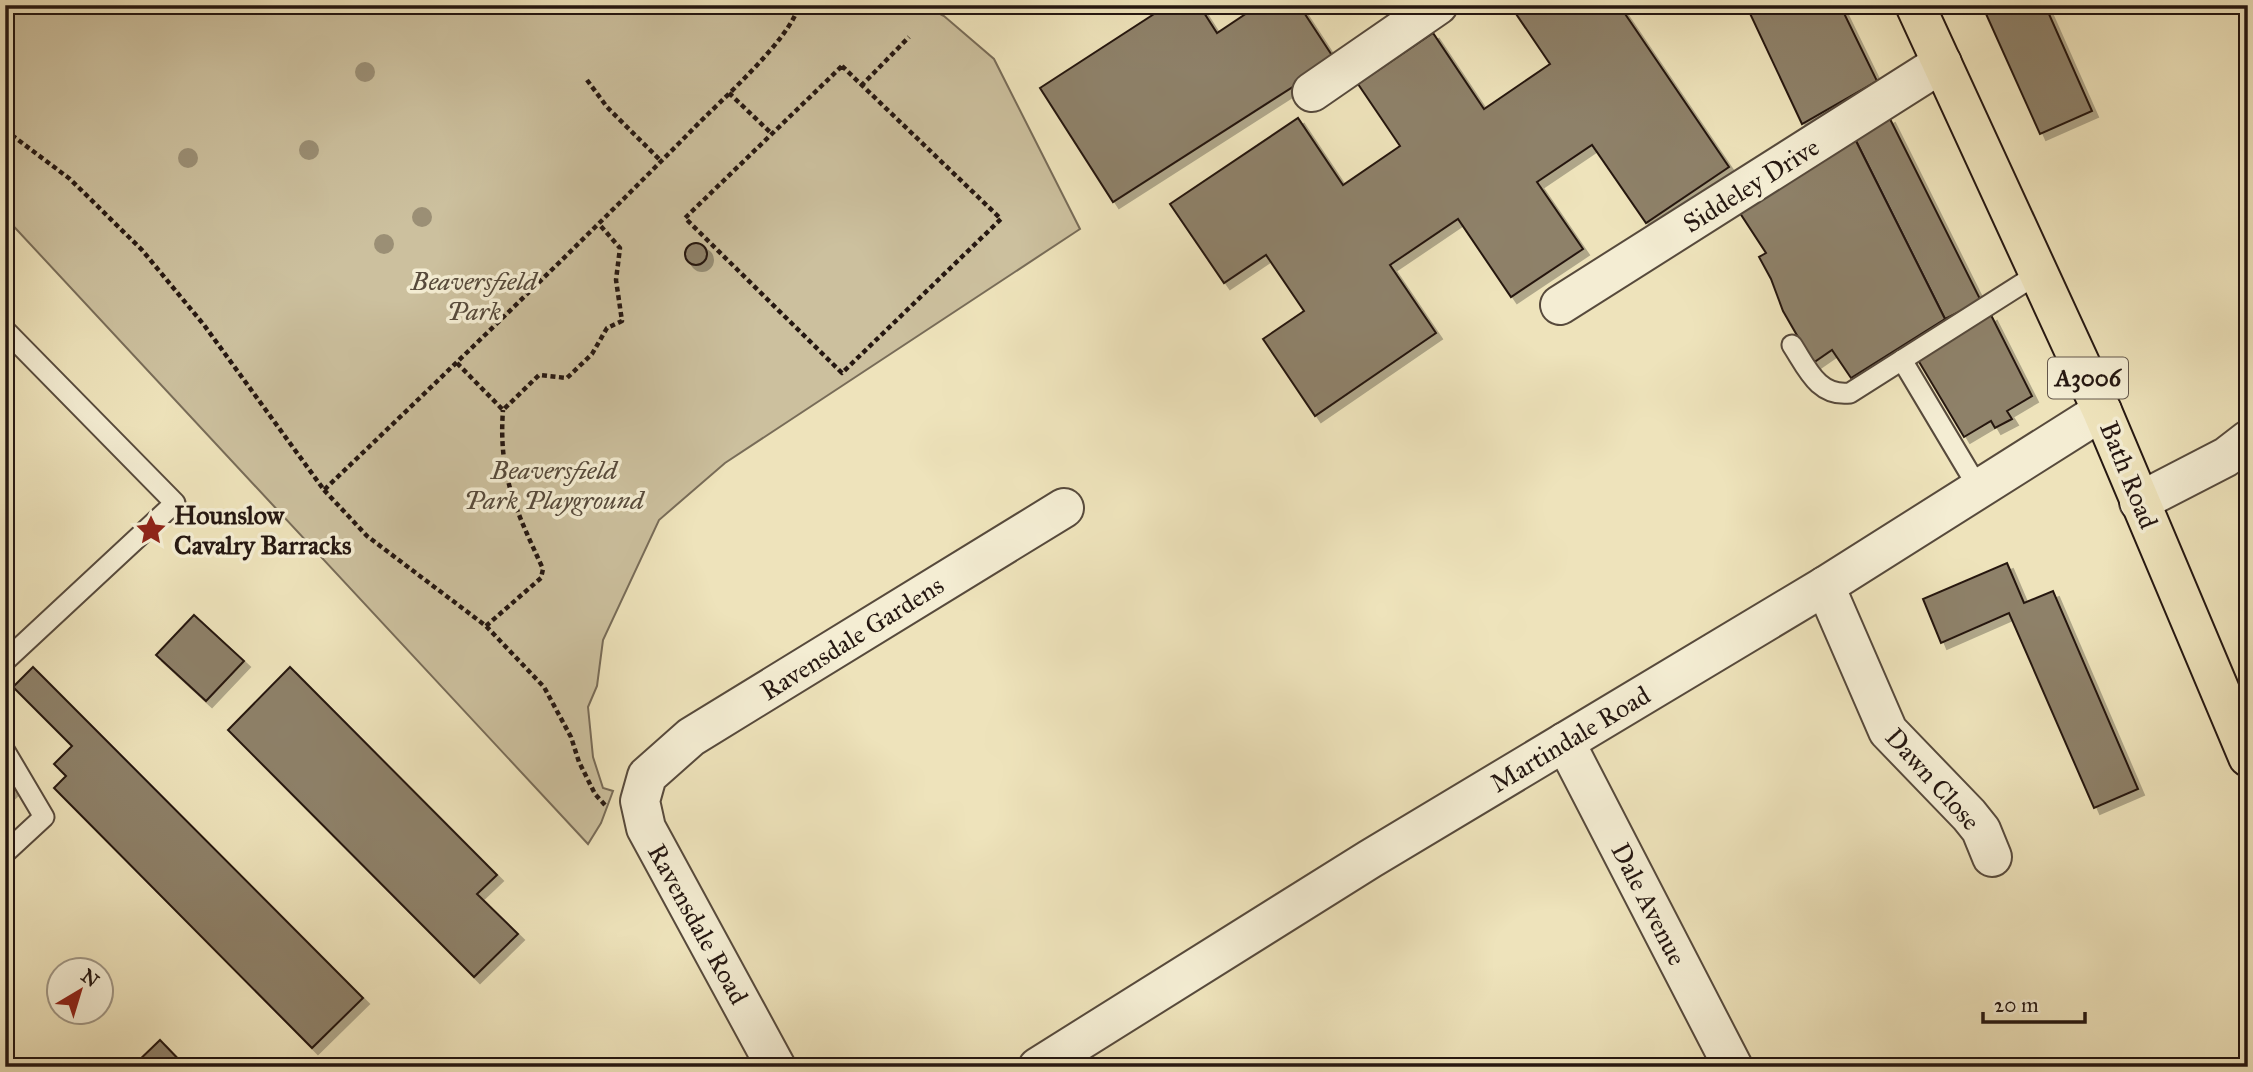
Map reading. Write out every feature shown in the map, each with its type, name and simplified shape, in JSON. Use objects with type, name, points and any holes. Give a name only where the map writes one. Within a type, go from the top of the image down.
[{"type":"main road","name":"Bath Road","points":[[1915,5],[2102,411],[2140,502],[2239,711],[2248,757]]},
{"type":"street","points":[[1312,92],[1438,5]]},
{"type":"street","name":"Siddeley Drive","points":[[1560,305],[1942,63]]},
{"type":"street","name":"Martindale Road","points":[[1038,1067],[1370,859],[1825,586],[2102,411]]},
{"type":"street","points":[[2140,502],[2226,457],[2248,440]]},
{"type":"street","name":"Ravensdale Gardens","points":[[644,789],[691,737],[1064,508]]},
{"type":"street","name":"Dawn Close","points":[[1825,586],[1888,731],[1969,814],[1981,830],[1992,857]]},
{"type":"street","name":"Dale Avenue","points":[[1565,742],[1733,1067]]},
{"type":"street","name":"Ravensdale Road","points":[[644,789],[646,828],[776,1067]]},
{"type":"lane","points":[[1792,345],[1818,383],[1838,394],[1850,393],[2039,273]]},
{"type":"lane","points":[[5,330],[175,503],[5,661]]},
{"type":"lane","points":[[1902,360],[1979,489]]},
{"type":"lane","points":[[5,751],[44,817],[5,853]]},
{"type":"path","points":[[324,490],[599,224],[729,93],[782,37],[799,5]]},
{"type":"path","points":[[861,86],[909,37]]},
{"type":"path","points":[[842,66],[861,86],[1000,219],[842,373],[685,218],[842,66]]},
{"type":"path","points":[[587,79],[607,107],[661,161]]},
{"type":"path","points":[[729,93],[772,134]]},
{"type":"path","points":[[5,130],[70,179],[142,250],[204,325],[324,490],[367,536],[486,626],[544,687],[571,737],[594,794],[607,807],[644,789]]},
{"type":"path","points":[[486,626],[541,578],[543,569],[515,509],[508,484],[502,430],[503,410],[538,375],[567,379],[592,354],[607,328],[622,321],[616,280],[620,248],[599,224]]},
{"type":"path","points":[[457,363],[503,410]]},
{"type":"green space","name":"Beaversfield Park","points":[[5,5],[923,5],[944,16],[994,59],[1080,229],[725,463],[659,520],[603,640],[597,686],[588,707],[593,757],[603,788],[613,791],[601,823],[588,844],[5,217]]},
{"type":"building","points":[[1168,5],[1199,5],[1217,33],[1259,5],[1299,5],[1335,60],[1113,202],[1040,88]]},
{"type":"building","points":[[1510,5],[1619,5],[1729,167],[1646,223],[1592,145],[1537,182],[1583,249],[1511,297],[1458,219],[1390,265],[1436,333],[1315,416],[1263,339],[1304,311],[1266,255],[1224,283],[1170,204],[1298,118],[1343,185],[1400,146],[1358,84],[1433,33],[1484,109],[1550,64]]},
{"type":"building","points":[[1746,5],[1840,5],[1877,81],[1802,124]]},
{"type":"building","points":[[1982,5],[2045,5],[2092,111],[2040,134]]},
{"type":"building","points":[[1889,117],[1981,301],[1945,319],[1853,135]]},
{"type":"building","points":[[1853,135],[1945,319],[1851,378],[1832,350],[1813,363],[1783,311],[1759,257],[1766,253],[1736,207]]},
{"type":"building","points":[[692,243],[700,243],[707,250],[707,258],[700,265],[692,265],[685,258],[685,250]]},
{"type":"building","points":[[1991,315],[2032,396],[2007,411],[2012,419],[1995,428],[1991,421],[1964,437],[1918,360]]},
{"type":"building","points":[[2007,563],[2024,603],[2053,591],[2138,789],[2094,808],[2009,613],[1941,643],[1923,599]]},
{"type":"building","points":[[194,615],[244,661],[206,701],[156,655]]},
{"type":"building","points":[[33,667],[363,998],[312,1048],[54,788],[66,776],[54,764],[72,746],[13,687]]},
{"type":"building","points":[[290,667],[497,875],[477,894],[518,934],[474,977],[228,730]]},
{"type":"building","points":[[5,770],[18,784],[5,796]]},
{"type":"building","points":[[160,1040],[186,1067],[132,1067]]},
{"type":"place","name":"Hounslow Cavalry Barracks","points":[[151,530]]},
{"type":"park label","name":"Beaversfield Park Playground","points":[[554,485]]}]
